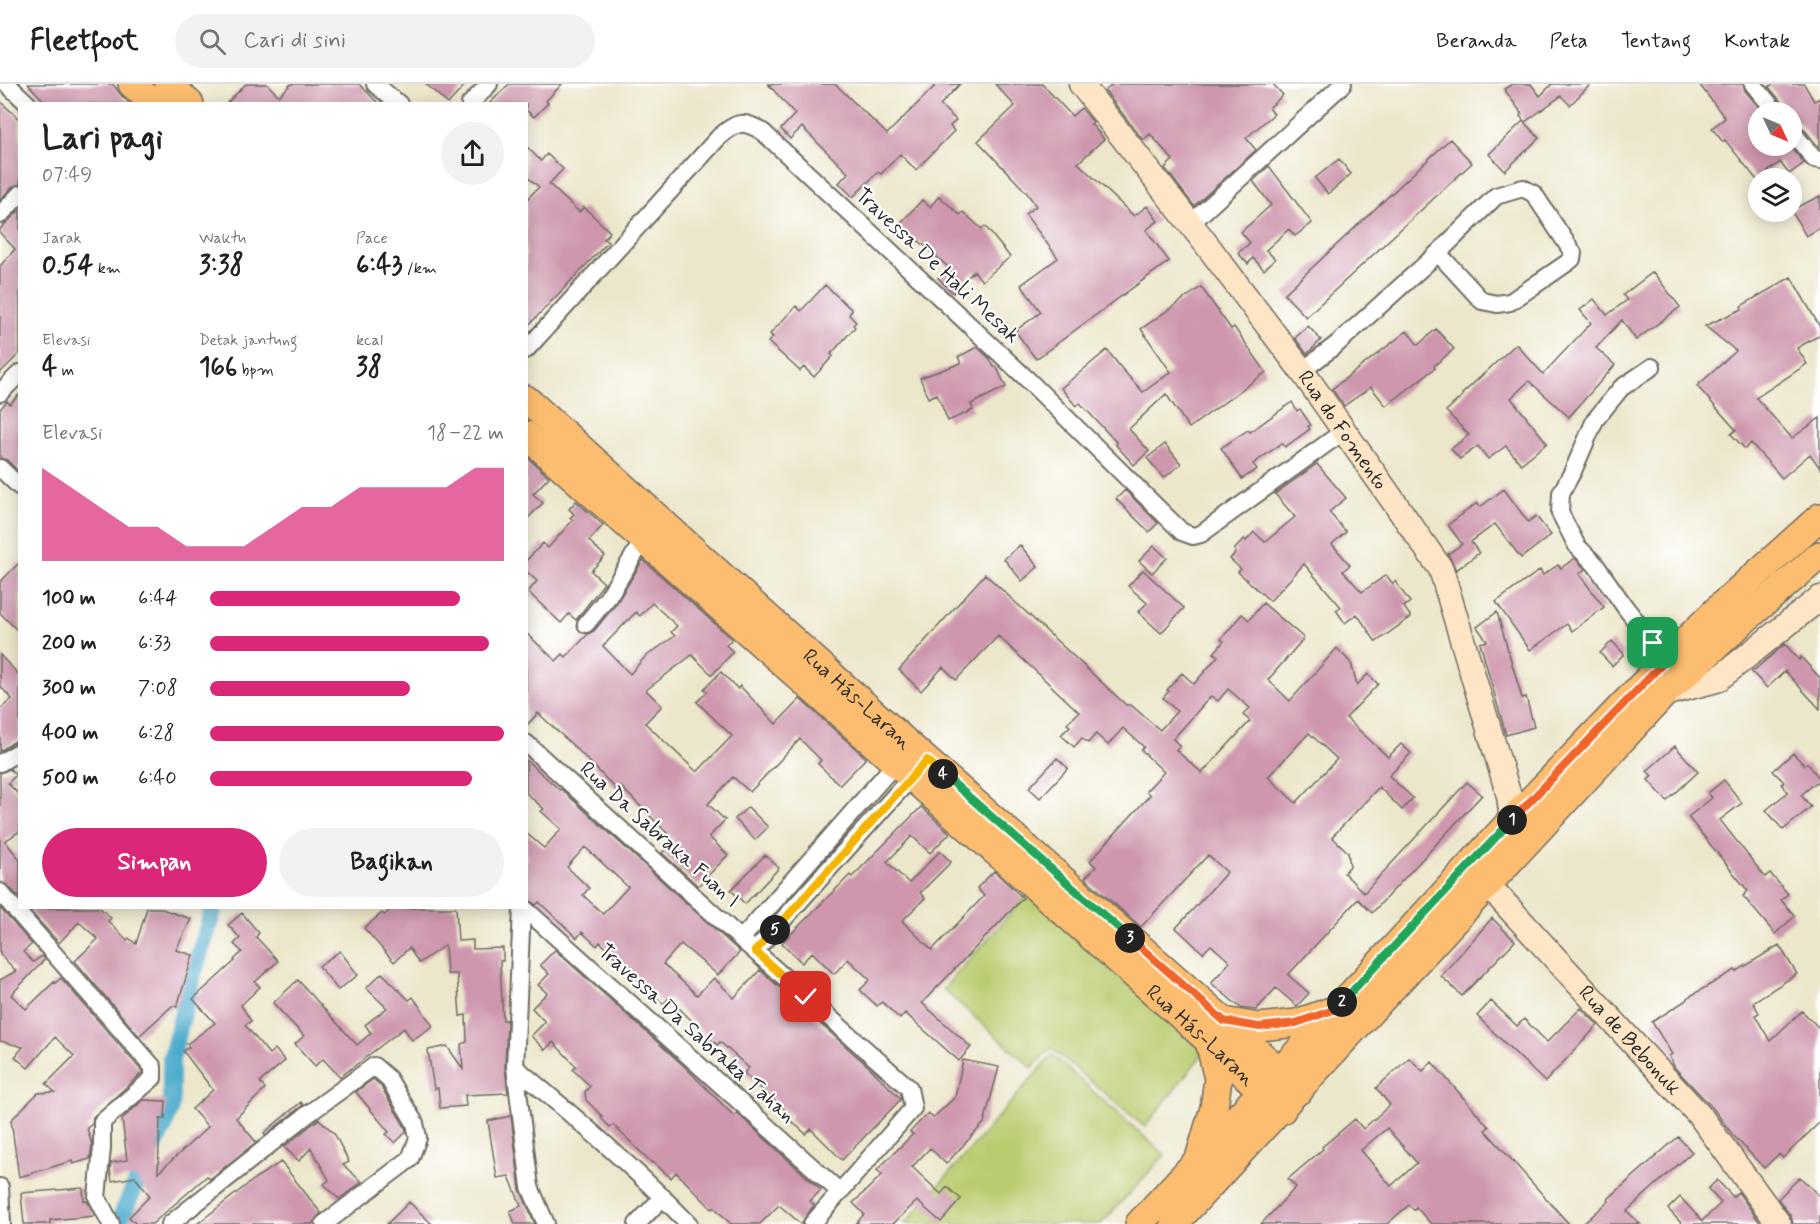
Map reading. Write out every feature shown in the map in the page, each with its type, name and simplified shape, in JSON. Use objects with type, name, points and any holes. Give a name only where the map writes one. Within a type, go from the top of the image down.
[{"type":"main road","points":[[132,84],[152,102]]},
{"type":"main road","points":[[168,84],[188,102]]},
{"type":"main road","name":"Rua Hás-Laran","points":[[528,401],[911,761]]},
{"type":"main road","name":"Rua Hás-Laran","points":[[528,437],[644,539],[911,761],[1217,1031],[1270,1082],[1281,1110]]},
{"type":"main road","points":[[1174,1224],[1664,694],[1732,614],[1820,517]]},
{"type":"main road","points":[[1139,1224],[1512,820],[1670,656],[1820,555]]},
{"type":"main road","points":[[1198,1162],[1214,1108],[1218,1079],[1217,1031],[1296,1023],[1336,1009]]},
{"type":"main road","name":"Rua Hás-Laran","points":[[1270,1082],[1300,1090]]},
{"type":"street","points":[[7,84],[26,102]]},
{"type":"street","points":[[375,84],[397,102]]},
{"type":"street","points":[[472,102],[489,84]]},
{"type":"street","name":"Rua do Fomento","points":[[1081,84],[1197,217],[1441,569],[1509,796],[1512,820]]},
{"type":"street","points":[[1197,217],[1343,84]]},
{"type":"street","points":[[1753,84],[1768,102]]},
{"type":"street","name":"Travessa De Hali Mesak","points":[[528,348],[719,137],[732,126],[743,123],[752,125],[763,132],[1027,379],[1182,532],[1193,536],[1201,534],[1344,430]]},
{"type":"street","points":[[1802,144],[1814,159],[1820,160]]},
{"type":"street","points":[[1302,371],[1337,344],[1438,253],[1496,195],[1523,188],[1534,194],[1573,253],[1572,259],[1510,302],[1497,304],[1482,301],[1438,253]]},
{"type":"street","points":[[0,215],[18,196]]},
{"type":"street","points":[[1652,367],[1621,388],[1595,420],[1561,493],[1560,513],[1577,546],[1595,564],[1625,608],[1653,643],[1670,656]]},
{"type":"street","points":[[0,393],[18,375]]},
{"type":"street","points":[[0,468],[18,485]]},
{"type":"street","points":[[586,624],[608,597],[644,539]]},
{"type":"street","points":[[1664,694],[1717,680],[1820,598]]},
{"type":"street","name":"Rua Da Sabraka Fuan I","points":[[528,745],[909,1088],[914,1108],[840,1192]]},
{"type":"street","points":[[0,763],[18,752]]},
{"type":"street","points":[[741,939],[911,761]]},
{"type":"street","points":[[755,951],[911,761]]},
{"type":"street","name":"Rua de Bebonuk","points":[[1470,865],[1701,1117],[1779,1224]]},
{"type":"street","points":[[0,892],[153,1066],[153,1078],[102,1122],[98,1197],[110,1223]]},
{"type":"street","points":[[523,909],[515,1067],[530,1187],[546,1224]]},
{"type":"street","name":"Travessa Da Sabraka Tahan","points":[[524,909],[840,1192]]},
{"type":"street","points":[[170,1224],[308,1114],[374,1066],[388,1078],[415,1123],[418,1138],[410,1160],[324,1224]]},
{"type":"street","points":[[515,1067],[576,1118],[663,1197],[689,1224]]},
{"type":"street","points":[[0,1187],[2,1224]]},
{"type":"street","points":[[812,1224],[840,1192]]},
{"type":"street","points":[[637,1224],[663,1197]]},
{"type":"green space","points":[[1030,892],[1204,1052],[1145,1127],[1051,1048],[1032,1068],[943,989]]},
{"type":"green space","points":[[1052,1055],[1165,1155],[1101,1224],[905,1224]]},
{"type":"building","points":[[28,84],[113,84],[128,102],[45,102]]},
{"type":"building","points":[[246,84],[267,84],[279,96],[291,84],[359,84],[377,102],[228,102]]},
{"type":"building","points":[[426,84],[466,84],[450,102],[446,102]]},
{"type":"building","points":[[509,84],[562,84],[534,117],[528,112],[528,102],[491,102]]},
{"type":"building","points":[[768,84],[835,84],[887,134],[937,84],[960,84],[940,105],[956,120],[950,126],[954,131],[916,170],[900,154],[881,174],[878,172],[853,197],[839,183],[848,173],[802,127],[790,139],[781,129],[795,114]]},
{"type":"building","points":[[995,84],[1042,84],[1072,116],[1081,108],[1104,139],[1078,163],[1134,216],[1147,206],[1158,221],[1146,230],[1169,261],[1036,359],[1015,331],[1041,312],[1021,285],[1058,258],[1025,214],[1036,206],[1027,193],[978,141],[1015,106]]},
{"type":"building","points":[[1113,84],[1273,84],[1283,95],[1269,108],[1274,114],[1246,138],[1256,150],[1194,206],[1165,168],[1173,160],[1150,134],[1143,140],[1105,91]]},
{"type":"building","points":[[1512,84],[1531,84],[1540,96],[1550,84],[1591,84],[1570,105],[1561,96],[1525,122],[1504,89]]},
{"type":"building","points":[[1699,84],[1743,84],[1745,91],[1754,102],[1748,102],[1748,156],[1798,156],[1804,163],[1797,168],[1784,168],[1780,162],[1772,168],[1748,169],[1712,128],[1725,118]]},
{"type":"building","points":[[1773,84],[1804,84],[1814,101],[1820,98],[1820,149],[1802,127],[1802,102],[1782,102],[1769,87]]},
{"type":"building","points":[[0,101],[18,118],[18,185],[12,187],[0,200]]},
{"type":"building","points":[[1523,121],[1539,138],[1505,171],[1489,154]]},
{"type":"building","points":[[1450,139],[1472,163],[1306,317],[1284,294]]},
{"type":"building","points":[[528,148],[541,161],[547,154],[563,169],[549,184],[579,212],[584,207],[610,232],[604,239],[608,242],[528,326],[528,198],[539,187],[528,178]]},
{"type":"building","points":[[1339,159],[1351,174],[1328,194],[1315,178]]},
{"type":"building","points":[[1269,166],[1312,223],[1295,236],[1289,229],[1266,250],[1275,259],[1264,270],[1253,258],[1248,264],[1238,253],[1250,243],[1241,232],[1271,205],[1253,181]]},
{"type":"building","points":[[939,196],[960,215],[963,212],[982,229],[985,226],[1010,257],[982,281],[974,271],[953,293],[938,278],[948,267],[918,240],[914,245],[896,228],[922,200],[930,207]]},
{"type":"building","points":[[1820,196],[1820,228],[1806,236],[1798,222],[1802,222],[1802,205]]},
{"type":"building","points":[[18,212],[18,355],[0,373],[0,266],[15,249],[0,233],[0,229]]},
{"type":"building","points":[[1653,272],[1680,307],[1636,340],[1622,320],[1596,348],[1615,365],[1569,417],[1529,381],[1511,398],[1547,443],[1521,464],[1506,446],[1488,459],[1478,446],[1460,459],[1451,449],[1469,435],[1446,411],[1462,394],[1516,344],[1543,374],[1591,323],[1580,310],[1594,299],[1607,315],[1627,300],[1623,295]]},
{"type":"building","points":[[1791,277],[1820,327],[1820,335],[1797,348],[1807,364],[1756,398],[1792,438],[1820,418],[1820,468],[1810,454],[1782,478],[1751,443],[1745,449],[1731,434],[1736,430],[1697,386],[1736,351],[1705,326],[1742,309],[1741,306]]},
{"type":"building","points":[[825,285],[852,310],[849,315],[856,322],[853,325],[855,327],[831,354],[833,356],[814,377],[804,367],[800,371],[768,342],[773,337],[770,334],[796,306],[801,311]]},
{"type":"building","points":[[1201,287],[1231,329],[1234,327],[1266,372],[1189,428],[1166,394],[1129,429],[1149,451],[1134,465],[1080,403],[1076,406],[1061,388],[1107,350],[1143,392],[1171,372],[1141,329]]},
{"type":"building","points":[[1308,326],[1321,340],[1307,354],[1295,338]]},
{"type":"building","points":[[1436,329],[1454,349],[1434,366],[1435,368],[1386,406],[1371,387],[1344,406],[1332,389],[1407,331],[1418,345]]},
{"type":"building","points":[[977,347],[989,358],[994,367],[996,366],[1006,387],[971,404],[973,410],[948,421],[937,394],[928,398],[920,378],[961,363],[958,357]]},
{"type":"building","points":[[18,396],[18,471],[7,460],[0,458],[0,409],[7,401],[10,404]]},
{"type":"building","points":[[1292,402],[1297,411],[1300,409],[1311,425],[1308,426],[1310,429],[1285,447],[1282,443],[1253,464],[1257,469],[1242,479],[1221,448],[1248,430],[1250,432]]},
{"type":"building","points":[[1165,444],[1181,464],[1164,478],[1147,458]]},
{"type":"building","points":[[528,458],[549,477],[533,494],[543,503],[528,518]]},
{"type":"building","points":[[1317,464],[1346,498],[1329,512],[1346,532],[1332,544],[1350,565],[1343,571],[1362,592],[1386,575],[1393,584],[1395,581],[1410,602],[1404,607],[1411,617],[1376,642],[1357,614],[1345,623],[1336,610],[1341,607],[1304,564],[1270,601],[1238,572],[1241,569],[1230,559],[1236,552],[1234,550],[1254,532],[1265,542],[1295,517],[1275,494]]},
{"type":"building","points":[[1504,489],[1528,522],[1536,516],[1551,535],[1521,558],[1495,524],[1471,542],[1479,553],[1456,570],[1448,554],[1462,544],[1448,525],[1477,503],[1480,507]]},
{"type":"building","points":[[1125,490],[1158,523],[1149,532],[1116,499]]},
{"type":"building","points":[[576,501],[603,525],[589,541],[605,556],[591,571],[604,583],[576,620],[569,614],[561,623],[528,592],[537,581],[528,573],[528,559],[543,543],[548,548],[573,520],[570,518],[574,514],[569,509]]},
{"type":"building","points":[[1020,545],[1038,567],[1022,581],[1004,559]]},
{"type":"building","points":[[1154,546],[1167,558],[1152,573],[1139,561]]},
{"type":"building","points":[[1575,558],[1585,569],[1579,574],[1604,607],[1572,631],[1567,624],[1530,650],[1496,602],[1540,570],[1543,575],[1558,565],[1561,568]]},
{"type":"building","points":[[643,560],[732,639],[726,645],[733,652],[712,675],[692,655],[646,690],[662,706],[645,723],[697,772],[732,736],[697,702],[707,692],[704,689],[721,672],[738,689],[740,686],[776,724],[800,699],[866,758],[840,785],[818,764],[821,760],[800,739],[750,792],[733,777],[708,804],[725,820],[709,837],[728,855],[698,886],[662,853],[674,840],[620,786],[617,790],[538,713],[528,724],[528,635],[556,661],[563,654],[566,657],[588,634],[594,631],[616,604]],"holes":[[[652,603],[677,626],[671,632],[675,636],[645,657],[630,674],[603,646],[636,612],[640,616]]]},
{"type":"building","points":[[18,564],[18,631],[0,613],[0,582]]},
{"type":"building","points":[[1143,570],[1184,608],[1161,633],[1138,612],[1147,603],[1128,586]]},
{"type":"building","points":[[985,574],[1126,705],[1131,705],[1160,730],[1177,711],[1163,698],[1169,691],[1167,690],[1182,673],[1194,684],[1218,656],[1214,653],[1224,641],[1221,639],[1242,614],[1249,620],[1263,603],[1304,638],[1268,680],[1290,701],[1337,648],[1351,663],[1357,685],[1368,674],[1378,684],[1346,718],[1388,757],[1401,744],[1411,753],[1389,776],[1413,798],[1402,810],[1379,787],[1332,837],[1348,852],[1350,866],[1344,873],[1364,893],[1467,782],[1482,795],[1372,913],[1358,899],[1288,975],[1309,993],[1297,1006],[1276,988],[1256,1010],[1241,1008],[1211,983],[1230,962],[1211,945],[1203,953],[1176,928],[1227,872],[1208,855],[1141,927],[1085,878],[1096,867],[1090,861],[1150,795],[1146,791],[1164,772],[1141,750],[1144,747],[1123,728],[1108,745],[1096,734],[1088,743],[1082,738],[1074,747],[1061,735],[1070,726],[1067,724],[1079,712],[998,636],[956,680],[943,667],[921,691],[899,670]],"holes":[[[1228,689],[1250,708],[1243,715],[1250,721],[1202,773],[1176,750],[1180,746],[1173,739],[1211,696],[1218,701]],[[1309,733],[1337,759],[1296,803],[1268,777]]]},
{"type":"building","points":[[1497,612],[1522,698],[1526,697],[1534,727],[1506,735],[1480,643],[1487,641],[1477,627]]},
{"type":"building","points":[[1612,641],[1624,654],[1612,666],[1600,653]]},
{"type":"building","points":[[1785,644],[1799,660],[1801,657],[1820,678],[1820,709],[1785,671],[1767,688],[1752,672]]},
{"type":"building","points":[[0,655],[18,674],[18,739],[0,751],[0,709],[12,699],[0,686]]},
{"type":"building","points":[[1675,746],[1698,772],[1667,801],[1648,780],[1652,776],[1647,771]]},
{"type":"building","points":[[1793,753],[1804,765],[1807,763],[1820,779],[1801,795],[1811,807],[1783,830],[1766,810],[1788,792],[1781,784],[1784,782],[1773,771]]},
{"type":"building","points":[[1057,758],[1068,768],[1040,798],[1029,788]]},
{"type":"building","points":[[528,762],[740,952],[718,975],[681,944],[663,964],[697,995],[714,978],[734,998],[760,970],[869,1067],[901,1099],[842,1160],[811,1129],[806,1134],[789,1119],[792,1116],[744,1073],[749,1068],[720,1042],[717,1045],[669,998],[663,1004],[600,942],[597,946],[582,932],[577,938],[539,902],[536,905],[528,899],[528,835],[544,848],[561,829],[541,811],[544,809],[528,795]],"holes":[[[585,847],[628,887],[603,914],[583,895],[589,888],[567,867]]]},
{"type":"building","points":[[10,769],[16,775],[8,783],[18,794],[18,832],[5,841],[18,857],[18,896],[7,885],[0,882],[0,773]]},
{"type":"building","points":[[1724,780],[1742,803],[1720,820],[1765,877],[1770,873],[1788,894],[1781,900],[1795,916],[1775,934],[1743,896],[1748,891],[1688,817],[1712,798],[1708,793]]},
{"type":"building","points":[[748,807],[768,827],[755,840],[735,819]]},
{"type":"building","points":[[921,807],[950,833],[930,853],[912,836],[887,862],[909,883],[940,851],[951,862],[920,893],[925,898],[902,921],[932,950],[984,896],[977,888],[994,871],[1023,898],[922,1003],[971,1047],[959,1061],[905,1013],[900,1019],[882,1002],[877,1006],[860,990],[870,980],[848,959],[834,974],[812,952],[802,963],[782,943]]},
{"type":"building","points":[[765,855],[779,868],[745,904],[731,890]]},
{"type":"building","points":[[0,908],[32,944],[23,952],[33,962],[42,956],[45,959],[11,995],[26,1009],[61,978],[142,1071],[93,1117],[92,1124],[87,1128],[92,1145],[90,1159],[73,1164],[72,1161],[19,1177],[11,1120],[38,1093],[55,1092],[46,1084],[74,1056],[55,1037],[28,1068],[15,1057],[23,1047],[0,1041],[0,980],[16,971],[0,954]]},
{"type":"building","points":[[28,909],[101,909],[111,918],[108,921],[127,940],[129,938],[136,944],[147,909],[162,909],[191,919],[176,950],[193,955],[177,1007],[172,1006],[139,1036],[75,961],[98,939],[79,922],[59,943]]},
{"type":"building","points":[[392,909],[456,909],[458,941],[473,940],[473,949],[503,948],[503,961],[500,961],[503,1020],[507,1020],[505,1067],[508,1093],[465,1095],[466,1106],[440,1108],[438,1088],[434,1089],[428,1050],[447,1046],[463,1069],[461,1044],[467,1042],[466,1015],[460,1016],[457,974],[447,974],[445,945],[419,963],[409,948],[394,962],[364,928],[382,913],[384,915]]},
{"type":"building","points":[[242,913],[259,933],[256,937],[278,961],[255,982],[260,987],[241,1005],[251,1021],[245,1025],[269,1054],[275,1049],[285,1061],[260,1082],[265,1089],[236,1118],[256,1142],[210,1179],[207,1176],[152,1224],[136,1224],[129,1217],[150,1196],[135,1177],[112,1181],[110,1169],[111,1163],[127,1160],[122,1119],[143,1100],[166,1101],[165,1119],[160,1119],[158,1173],[208,1127],[192,1109],[213,1090],[183,1051],[189,1047],[187,1044],[215,1023],[193,999],[242,952],[234,944],[240,938],[228,925]]},
{"type":"building","points":[[1492,918],[1515,941],[1462,996],[1441,976]]},
{"type":"building","points":[[1779,945],[1797,974],[1753,1002],[1759,1013],[1755,1015],[1770,1041],[1802,1011],[1820,1029],[1820,1122],[1783,1158],[1779,1154],[1764,1168],[1675,1068],[1669,1056],[1672,1054],[1652,1022],[1687,998],[1735,970],[1736,972]]},
{"type":"building","points":[[555,950],[683,1065],[734,1116],[737,1113],[821,1190],[810,1201],[814,1205],[801,1224],[779,1205],[760,1224],[731,1224],[714,1207],[712,1209],[676,1172],[671,1178],[613,1125],[610,1127],[601,1118],[603,1117],[586,1100],[585,1092],[590,1086],[573,1070],[576,1066],[553,1042],[545,1050],[531,1036],[545,1022],[532,1008],[547,993],[538,985],[549,974],[540,965]]},
{"type":"building","points":[[340,951],[358,975],[338,990],[319,966]]},
{"type":"building","points":[[382,973],[409,1000],[413,997],[433,1026],[412,1040],[404,1028],[340,1077],[323,1059],[315,1066],[295,1044],[304,1036],[273,1003],[298,980],[357,1045],[371,1033],[365,1025],[387,1008],[366,988]]},
{"type":"building","points":[[1491,1001],[1517,1026],[1524,1019],[1547,1042],[1581,1008],[1598,1025],[1545,1082],[1477,1016]]},
{"type":"building","points":[[1409,1058],[1423,1071],[1432,1062],[1489,1127],[1485,1130],[1569,1224],[1431,1224],[1416,1207],[1414,1210],[1409,1205],[1387,1224],[1261,1224],[1296,1187],[1288,1179],[1323,1149],[1322,1147],[1355,1119],[1363,1129],[1390,1105],[1376,1088]],"holes":[[[1387,1128],[1417,1163],[1391,1186],[1361,1150]]]},
{"type":"building","points":[[963,1060],[999,1067],[984,1123],[946,1164],[930,1148],[912,1167],[941,1194],[947,1187],[961,1199],[941,1222],[917,1201],[893,1224],[856,1224],[864,1214],[853,1203],[882,1175],[877,1170],[913,1134],[910,1132],[928,1113],[933,1118],[955,1097]]},
{"type":"building","points":[[373,1079],[380,1085],[405,1127],[406,1132],[395,1143],[386,1134],[389,1132],[356,1092]]},
{"type":"building","points":[[301,1102],[303,1105],[265,1135],[264,1133]]},
{"type":"building","points":[[511,1116],[520,1189],[535,1224],[515,1224],[510,1211],[521,1206],[509,1176],[497,1178],[488,1121]]},
{"type":"building","points":[[319,1119],[334,1133],[349,1162],[343,1165],[362,1182],[339,1199],[324,1184],[329,1180],[311,1148],[299,1161],[284,1147]]},
{"type":"building","points":[[1678,1137],[1692,1152],[1627,1211],[1640,1224],[1583,1224],[1609,1201],[1608,1199]]},
{"type":"building","points":[[281,1162],[321,1213],[312,1224],[197,1224],[257,1177]]},
{"type":"building","points":[[1800,1177],[1820,1197],[1820,1224],[1793,1224],[1791,1216],[1778,1199]]},
{"type":"building","points":[[1717,1180],[1733,1197],[1738,1192],[1761,1224],[1682,1224],[1668,1209],[1680,1197],[1702,1221],[1721,1203],[1708,1189]]},
{"type":"building","points":[[83,1188],[84,1201],[87,1201],[95,1216],[50,1220],[50,1224],[24,1224],[21,1193]]},
{"type":"building","points":[[409,1202],[432,1224],[387,1224]]},
{"type":"waterway","points":[[118,1224],[163,1129],[171,1105],[171,1060],[192,977],[214,909]]},
{"type":"route","points":[[806,997],[755,951],[927,760],[1224,1021],[1259,1027],[1296,1023],[1336,1009],[1512,820],[1670,656],[1653,643]]}]
